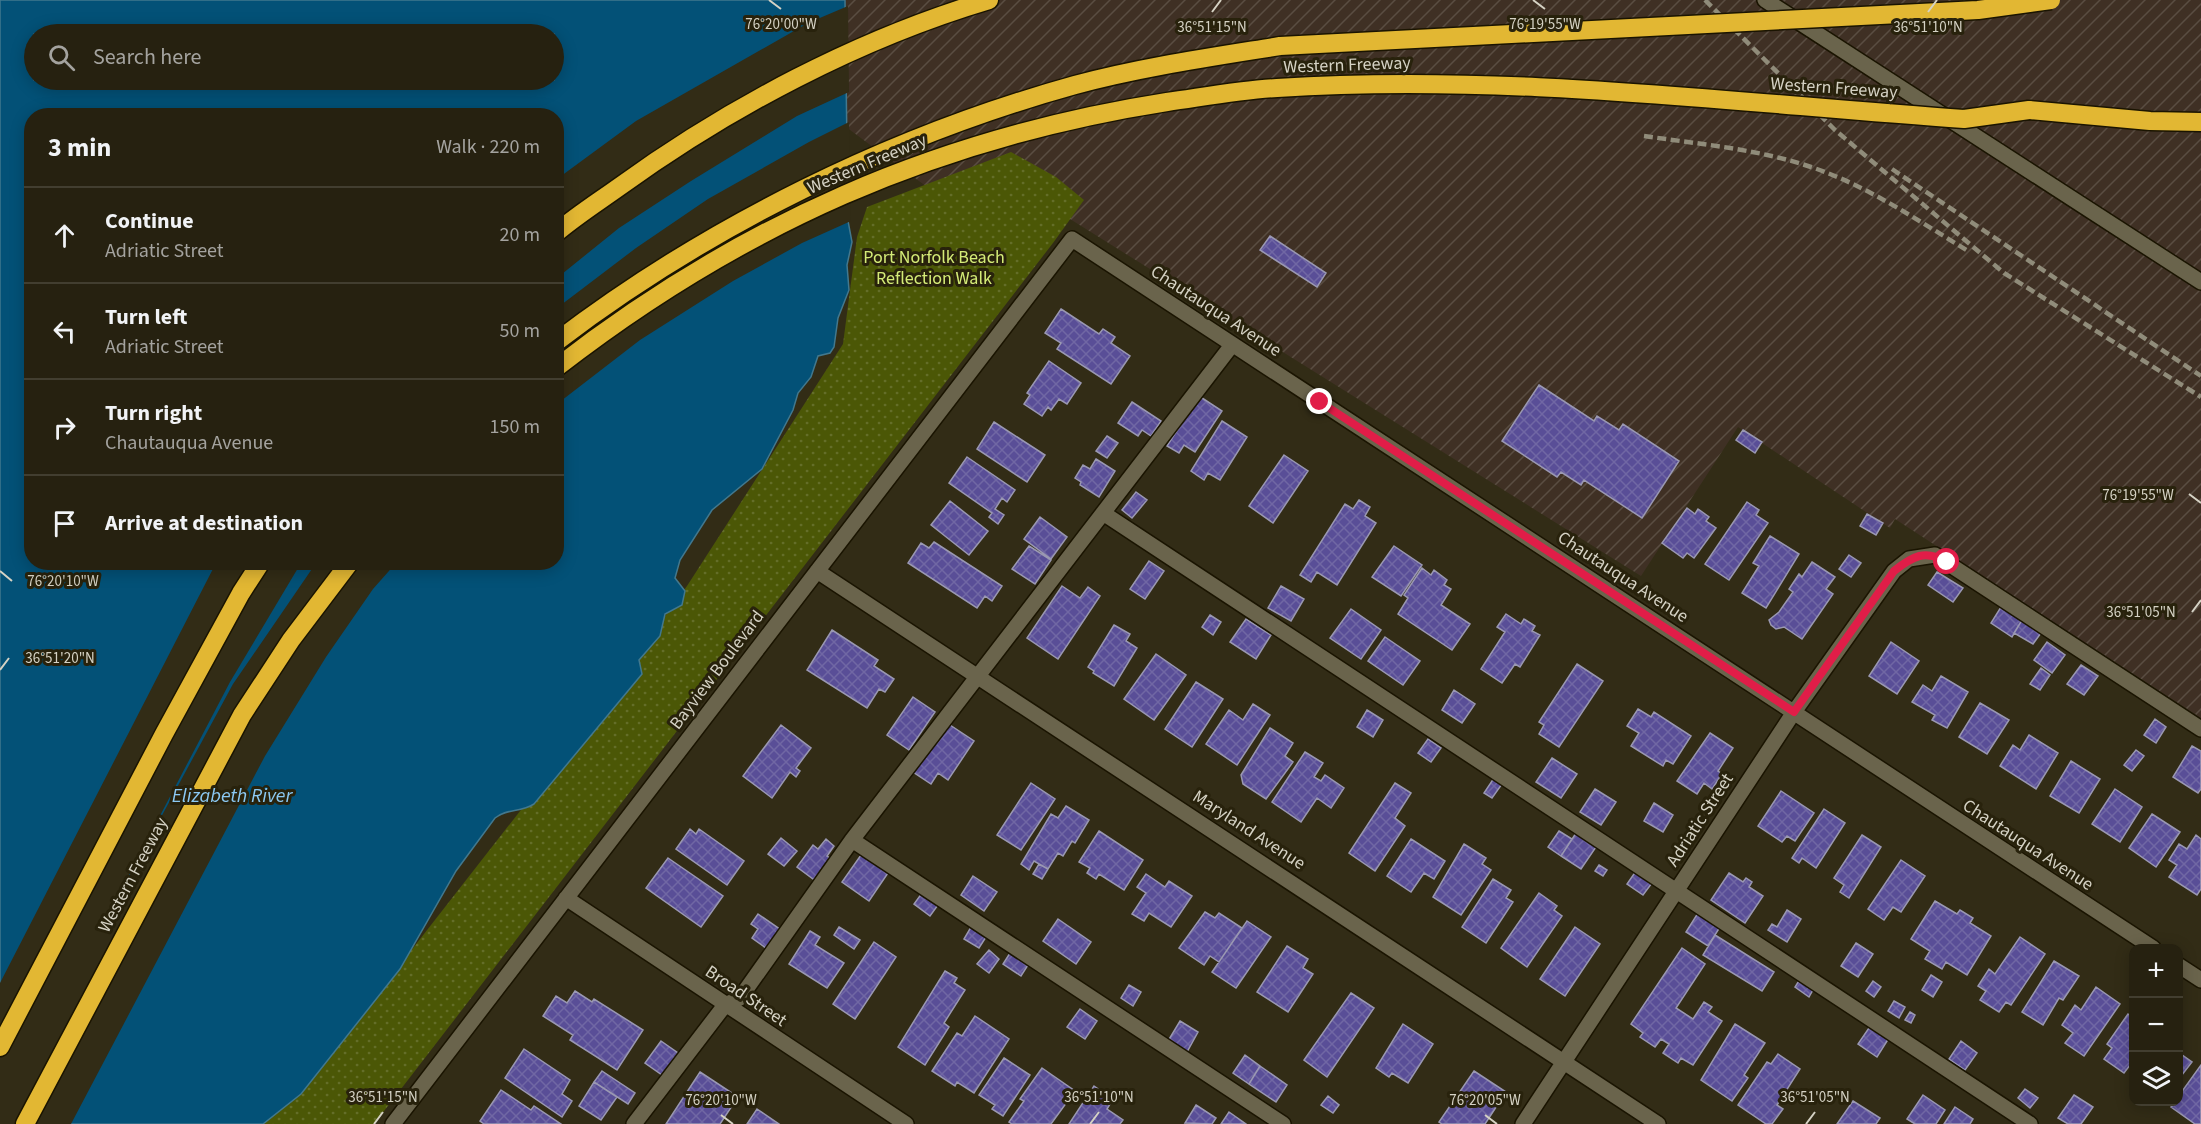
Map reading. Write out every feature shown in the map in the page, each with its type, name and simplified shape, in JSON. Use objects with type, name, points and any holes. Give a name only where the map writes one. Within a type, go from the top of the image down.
[{"type":"highway","points":[[564,227],[658,159],[757,100],[855,51],[958,9],[989,0]]},
{"type":"highway","points":[[564,336],[675,260],[785,200],[927,134],[1076,85],[1170,64],[1280,46],[1978,10],[2051,0]]},
{"type":"highway","name":"Western Freeway","points":[[564,362],[624,316],[743,244],[850,191],[935,157],[978,144],[1061,121],[1145,106],[1272,88],[1394,83],[1504,85],[1964,119],[2029,110],[2150,121],[2201,122]]},
{"type":"highway","points":[[2150,121],[2201,129]]},
{"type":"highway","name":"Western Freeway","points":[[0,1047],[164,734],[256,570]]},
{"type":"highway","name":"Western Freeway","points":[[25,1124],[242,715],[291,640],[344,570]]},
{"type":"street","points":[[1765,0],[2201,282]]},
{"type":"street","name":"Chautauqua Avenue","points":[[1072,239],[1794,712],[1932,806],[2147,944]]},
{"type":"street","name":"Bayview Boulevard","points":[[393,1124],[1072,239]]},
{"type":"street","points":[[634,1124],[725,1005],[740,998],[852,840],[1232,345]]},
{"type":"street","points":[[1103,513],[2031,1124]]},
{"type":"street","name":"Adriatic Street","points":[[1523,1124],[1794,712],[1894,571],[1909,559],[1935,555],[2201,729]]},
{"type":"street","name":"Maryland Avenue","points":[[817,571],[1658,1124]]},
{"type":"street","points":[[852,840],[1282,1124]]},
{"type":"street","name":"Broad Street","points":[[566,898],[906,1124]]},
{"type":"street","points":[[2183,968],[2201,980]]},
{"type":"shaded area","points":[[845,0],[2201,0],[2201,718],[1895,519],[1890,528],[1738,427],[1641,576],[1054,209],[973,221],[846,127]]},
{"type":"green space","name":"Port Norfolk Beach Reflection Walk","points":[[1011,152],[1056,177],[1084,200],[1053,243],[374,1124],[264,1124],[399,966],[563,756],[687,586],[843,344],[857,237],[867,207]]},
{"type":"water","name":"Elizabeth River","points":[[0,0],[845,0],[848,221],[852,242],[847,265],[849,290],[838,318],[834,347],[830,353],[818,356],[811,377],[798,393],[793,410],[762,469],[712,510],[680,560],[675,578],[685,591],[682,605],[665,614],[660,636],[639,660],[642,674],[534,804],[495,818],[456,871],[400,969],[301,1094],[263,1124],[0,1124]]},
{"type":"pier","points":[[848,6],[849,92],[797,116],[691,181],[619,228],[564,272],[564,174],[636,121],[808,23]]},
{"type":"pier","points":[[849,122],[851,221],[802,243],[733,281],[640,340],[564,399],[564,303],[636,248],[708,199]]},
{"type":"pier","points":[[212,570],[297,570],[230,682],[107,917],[233,684],[311,570],[390,570],[373,589],[326,657],[265,756],[71,1124],[0,1124],[0,983]]},
{"type":"building","points":[[1270,236],[1326,273],[1317,287],[1260,250]]},
{"type":"building","points":[[1061,309],[1099,334],[1103,329],[1115,337],[1111,343],[1130,356],[1111,384],[1057,349],[1061,343],[1045,333]]},
{"type":"building","points":[[1049,361],[1081,383],[1067,404],[1059,399],[1051,410],[1048,407],[1042,416],[1024,404],[1030,395],[1027,393]]},
{"type":"building","points":[[1539,385],[1594,421],[1597,416],[1619,430],[1623,424],[1679,461],[1642,518],[1584,480],[1581,485],[1561,472],[1557,477],[1502,441]]},
{"type":"building","points":[[1199,396],[1222,411],[1195,452],[1184,445],[1179,453],[1167,446]]},
{"type":"building","points":[[1132,402],[1161,421],[1151,436],[1142,430],[1138,436],[1118,423]]},
{"type":"building","points":[[1222,421],[1247,437],[1220,480],[1208,473],[1204,480],[1191,471]]},
{"type":"building","points":[[994,422],[1045,455],[1027,482],[977,449]]},
{"type":"building","points":[[1743,430],[1762,442],[1755,453],[1736,440]]},
{"type":"building","points":[[1107,436],[1118,443],[1107,458],[1096,451]]},
{"type":"building","points":[[1284,455],[1308,471],[1273,523],[1249,506]]},
{"type":"building","points":[[967,457],[1015,490],[1007,502],[1002,498],[995,509],[1004,515],[998,524],[989,517],[992,513],[949,483]]},
{"type":"building","points":[[1096,459],[1115,471],[1099,497],[1080,485],[1081,482],[1075,478],[1083,465],[1090,469]]},
{"type":"building","points":[[1136,492],[1147,500],[1132,518],[1122,510]]},
{"type":"building","points":[[1359,500],[1370,507],[1365,516],[1376,523],[1337,585],[1317,572],[1311,582],[1300,575],[1345,504],[1353,509]]},
{"type":"building","points":[[950,501],[988,531],[969,555],[931,525]]},
{"type":"building","points":[[1747,502],[1759,510],[1756,515],[1768,523],[1729,580],[1705,564]]},
{"type":"building","points":[[1687,508],[1695,514],[1698,509],[1709,517],[1706,521],[1716,528],[1694,558],[1687,553],[1683,558],[1662,543]]},
{"type":"building","points":[[1867,514],[1883,523],[1876,535],[1860,526]]},
{"type":"building","points":[[1040,517],[1067,537],[1051,559],[1024,539]]},
{"type":"building","points":[[1770,536],[1799,554],[1766,608],[1742,593],[1759,566],[1753,563]]},
{"type":"building","points":[[934,542],[1002,586],[992,601],[985,596],[977,608],[908,563],[921,543],[929,548]]},
{"type":"building","points":[[1029,546],[1051,560],[1035,584],[1012,569]]},
{"type":"building","points":[[1394,546],[1422,565],[1401,596],[1372,577]]},
{"type":"building","points":[[1849,555],[1861,563],[1851,577],[1839,569]]},
{"type":"building","points":[[1149,561],[1164,571],[1145,599],[1130,589]]},
{"type":"building","points":[[1812,562],[1835,577],[1826,589],[1833,594],[1802,639],[1784,627],[1776,629],[1769,620],[1779,612],[1793,592],[1789,589],[1799,574],[1802,577]]},
{"type":"building","points":[[1422,568],[1431,575],[1434,570],[1447,580],[1444,585],[1451,589],[1441,605],[1470,624],[1452,650],[1398,614],[1408,598],[1404,595]]},
{"type":"building","points":[[1937,572],[1963,588],[1953,602],[1928,585]]},
{"type":"building","points":[[1062,586],[1080,598],[1088,587],[1100,596],[1058,659],[1027,638]]},
{"type":"building","points":[[1281,586],[1304,599],[1291,621],[1268,608]]},
{"type":"building","points":[[2001,607],[2022,620],[2012,637],[1991,623]]},
{"type":"building","points":[[1351,609],[1381,630],[1361,659],[1330,638]]},
{"type":"building","points":[[1506,614],[1521,624],[1524,619],[1535,626],[1532,631],[1540,635],[1520,667],[1515,664],[1502,683],[1481,669],[1505,632],[1497,627]]},
{"type":"building","points":[[1210,615],[1221,622],[1213,635],[1202,627]]},
{"type":"building","points":[[1246,619],[1271,635],[1256,659],[1230,642]]},
{"type":"building","points":[[2022,620],[2041,633],[2033,644],[2014,633]]},
{"type":"building","points":[[1114,625],[1130,634],[1126,641],[1137,648],[1114,686],[1093,673],[1094,671],[1088,667]]},
{"type":"building","points":[[832,630],[878,660],[874,666],[894,679],[885,692],[879,689],[867,708],[807,670]]},
{"type":"building","points":[[1385,637],[1420,661],[1403,685],[1368,661]]},
{"type":"building","points":[[1891,642],[1919,661],[1897,694],[1869,676]]},
{"type":"building","points":[[2047,642],[2065,655],[2052,673],[2034,660]]},
{"type":"building","points":[[1156,654],[1186,675],[1154,720],[1124,699]]},
{"type":"building","points":[[1577,664],[1603,681],[1559,747],[1539,734],[1544,725],[1539,722]]},
{"type":"building","points":[[2081,665],[2098,676],[2084,695],[2067,684]]},
{"type":"building","points":[[2041,668],[2050,675],[2040,690],[2030,684]]},
{"type":"building","points":[[1941,676],[1968,692],[1947,728],[1932,720],[1935,715],[1912,702],[1923,685],[1932,691]]},
{"type":"building","points":[[1196,682],[1223,699],[1192,747],[1165,729]]},
{"type":"building","points":[[1454,690],[1475,704],[1462,723],[1442,710]]},
{"type":"building","points":[[913,697],[935,712],[909,750],[887,735]]},
{"type":"building","points":[[1980,703],[2009,720],[1987,754],[1959,737]]},
{"type":"building","points":[[1253,704],[1270,715],[1237,765],[1206,744],[1229,710],[1243,720]]},
{"type":"building","points":[[1638,709],[1651,717],[1654,712],[1691,736],[1673,764],[1666,760],[1663,766],[1631,746],[1639,733],[1627,726]]},
{"type":"building","points":[[1367,710],[1383,720],[1373,737],[1357,727]]},
{"type":"building","points":[[2155,719],[2166,727],[2156,743],[2144,735]]},
{"type":"building","points":[[947,723],[974,741],[948,780],[938,773],[931,784],[913,772]]},
{"type":"building","points":[[781,725],[811,748],[796,768],[800,771],[796,777],[790,772],[772,798],[743,776]]},
{"type":"building","points":[[1270,728],[1293,743],[1285,756],[1293,762],[1266,799],[1243,784],[1241,775]]},
{"type":"building","points":[[1710,733],[1733,748],[1718,771],[1722,774],[1712,789],[1704,783],[1697,794],[1677,781]]},
{"type":"building","points":[[2029,735],[2058,753],[2036,789],[2000,766],[2013,745],[2020,750]]},
{"type":"building","points":[[1428,739],[1441,748],[1431,762],[1418,753]]},
{"type":"building","points":[[2192,746],[2201,751],[2201,789],[2198,793],[2173,777]]},
{"type":"building","points":[[2136,750],[2144,756],[2132,771],[2124,765]]},
{"type":"building","points":[[1305,752],[1323,763],[1314,777],[1321,781],[1325,775],[1344,788],[1331,808],[1317,798],[1301,822],[1272,802]]},
{"type":"building","points":[[1552,758],[1577,774],[1561,798],[1536,782]]},
{"type":"building","points":[[2071,761],[2100,779],[2079,813],[2050,796]]},
{"type":"building","points":[[1494,778],[1502,784],[1492,798],[1484,793]]},
{"type":"building","points":[[1031,783],[1055,799],[1021,850],[997,835]]},
{"type":"building","points":[[1395,783],[1411,793],[1395,818],[1405,826],[1375,871],[1349,853]]},
{"type":"building","points":[[1595,789],[1616,802],[1601,825],[1580,812]]},
{"type":"building","points":[[2115,789],[2142,807],[2120,842],[2092,824]]},
{"type":"building","points":[[1781,791],[1814,813],[1795,841],[1787,836],[1782,842],[1758,826]]},
{"type":"building","points":[[1654,803],[1673,815],[1663,832],[1644,821]]},
{"type":"building","points":[[1066,806],[1089,820],[1075,843],[1072,841],[1063,856],[1058,853],[1048,869],[1034,861],[1029,870],[1021,864],[1051,814],[1058,818]]},
{"type":"building","points":[[1824,809],[1845,823],[1816,868],[1802,858],[1799,863],[1792,858]]},
{"type":"building","points":[[2152,814],[2180,832],[2156,867],[2129,848]]},
{"type":"building","points":[[690,829],[696,834],[699,829],[744,861],[727,885],[676,849]]},
{"type":"building","points":[[1099,831],[1143,860],[1124,890],[1099,874],[1096,879],[1087,873],[1090,868],[1079,862]]},
{"type":"building","points":[[1559,831],[1572,839],[1561,856],[1548,847]]},
{"type":"building","points":[[1576,833],[1596,847],[1581,869],[1561,856]]},
{"type":"building","points":[[1862,835],[1881,847],[1849,898],[1840,892],[1844,885],[1834,878]]},
{"type":"building","points":[[2196,835],[2201,839],[2201,889],[2197,895],[2169,877],[2177,865],[2169,860],[2179,844],[2187,849]]},
{"type":"building","points":[[781,838],[797,851],[784,866],[768,854]]},
{"type":"building","points":[[826,839],[834,846],[827,856],[833,860],[817,882],[797,867],[813,845],[818,849]]},
{"type":"building","points":[[1411,839],[1445,861],[1434,879],[1424,873],[1411,892],[1387,876]]},
{"type":"building","points":[[1464,844],[1486,858],[1482,864],[1491,870],[1461,915],[1433,897]]},
{"type":"building","points":[[861,855],[888,873],[869,901],[842,882]]},
{"type":"building","points":[[668,858],[723,896],[701,927],[646,888]]},
{"type":"building","points":[[1901,860],[1925,876],[1901,912],[1893,907],[1884,920],[1868,909]]},
{"type":"building","points":[[1039,864],[1048,869],[1042,879],[1033,874]]},
{"type":"building","points":[[1599,865],[1607,870],[1603,876],[1595,871]]},
{"type":"building","points":[[1636,871],[1652,883],[1643,895],[1627,884]]},
{"type":"building","points":[[1729,873],[1743,882],[1746,878],[1752,882],[1749,887],[1763,896],[1745,923],[1711,900]]},
{"type":"building","points":[[1146,874],[1165,887],[1169,881],[1192,896],[1171,927],[1149,913],[1144,921],[1132,914],[1146,893],[1137,887]]},
{"type":"building","points":[[973,876],[997,892],[984,911],[961,895]]},
{"type":"building","points":[[1493,879],[1511,890],[1506,898],[1513,902],[1486,943],[1462,927]]},
{"type":"building","points":[[922,893],[938,905],[930,916],[914,904]]},
{"type":"building","points":[[1539,893],[1557,906],[1554,910],[1562,916],[1527,967],[1501,948]]},
{"type":"building","points":[[1935,901],[1957,914],[1960,910],[1973,918],[1970,923],[1991,936],[1967,975],[1946,962],[1942,969],[1925,959],[1930,951],[1911,939]]},
{"type":"building","points":[[1787,910],[1801,919],[1787,942],[1768,930],[1772,924],[1777,927]]},
{"type":"building","points":[[1205,912],[1215,918],[1219,913],[1242,928],[1219,962],[1210,956],[1204,965],[1179,948]]},
{"type":"building","points":[[1698,913],[1720,927],[1708,946],[1686,932]]},
{"type":"building","points":[[758,914],[784,932],[770,951],[752,938],[758,929],[751,924]]},
{"type":"building","points":[[1058,919],[1091,942],[1076,964],[1043,941]]},
{"type":"building","points":[[1247,921],[1271,937],[1236,988],[1212,972]]},
{"type":"building","points":[[839,927],[860,940],[854,949],[834,935]]},
{"type":"building","points":[[971,927],[986,937],[979,948],[964,939]]},
{"type":"building","points":[[1575,927],[1600,944],[1565,996],[1540,979]]},
{"type":"building","points":[[810,931],[820,937],[815,945],[844,963],[827,988],[789,964]]},
{"type":"building","points":[[1715,935],[1774,972],[1762,991],[1703,955]]},
{"type":"building","points":[[2020,937],[2045,954],[2011,1005],[2006,1002],[1999,1012],[1980,1000],[1986,991],[1978,986],[1989,969],[1995,974]]},
{"type":"building","points":[[874,942],[896,957],[855,1019],[833,1004]]},
{"type":"building","points":[[1856,943],[1873,954],[1858,977],[1841,966]]},
{"type":"building","points":[[1287,946],[1308,959],[1303,968],[1313,974],[1288,1012],[1257,992]]},
{"type":"building","points":[[1682,948],[1705,964],[1676,1008],[1693,1019],[1704,1002],[1712,1007],[1708,1012],[1722,1021],[1693,1065],[1681,1058],[1678,1063],[1663,1053],[1669,1044],[1661,1039],[1655,1047],[1640,1037],[1643,1033],[1631,1024]]},
{"type":"building","points":[[989,950],[999,959],[989,973],[977,964]]},
{"type":"building","points":[[1010,953],[1028,965],[1021,976],[1003,964]]},
{"type":"building","points":[[2054,961],[2079,976],[2063,1000],[2059,998],[2043,1025],[2022,1012]]},
{"type":"building","points":[[945,971],[957,978],[954,983],[965,990],[944,1023],[949,1027],[925,1065],[898,1047]]},
{"type":"building","points":[[1931,975],[1942,982],[1933,997],[1922,990]]},
{"type":"building","points":[[1800,979],[1814,988],[1809,997],[1795,987]]},
{"type":"building","points":[[1873,981],[1881,987],[1874,997],[1866,991]]},
{"type":"building","points":[[1129,985],[1141,992],[1133,1006],[1121,998]]},
{"type":"building","points":[[2096,987],[2120,1004],[2084,1056],[2065,1043],[2073,1033],[2062,1025],[2075,1005],[2081,1010]]},
{"type":"building","points":[[575,991],[592,1002],[594,999],[643,1030],[617,1070],[570,1040],[573,1035],[543,1016],[556,996],[567,1003]]},
{"type":"building","points":[[1351,993],[1374,1008],[1327,1077],[1304,1060]]},
{"type":"building","points":[[1894,1001],[1905,1007],[1899,1018],[1888,1011]]},
{"type":"building","points":[[1080,1009],[1097,1021],[1085,1039],[1067,1027]]},
{"type":"building","points":[[1910,1012],[1915,1015],[1911,1023],[1905,1020]]},
{"type":"building","points":[[2129,1015],[2129,1066],[2124,1073],[2104,1059],[2112,1048],[2107,1044]]},
{"type":"building","points":[[975,1016],[1009,1039],[974,1093],[957,1082],[955,1086],[932,1071],[957,1033],[962,1036]]},
{"type":"building","points":[[1180,1021],[1198,1032],[1187,1052],[1168,1041]]},
{"type":"building","points":[[1403,1024],[1433,1044],[1408,1083],[1392,1073],[1389,1077],[1376,1068]]},
{"type":"building","points":[[1735,1024],[1765,1043],[1744,1075],[1748,1078],[1732,1101],[1701,1080]]},
{"type":"building","points":[[1871,1025],[1889,1038],[1877,1057],[1858,1044]]},
{"type":"building","points":[[661,1041],[678,1053],[662,1075],[645,1063]]},
{"type":"building","points":[[1961,1041],[1977,1053],[1965,1070],[1949,1059]]},
{"type":"building","points":[[524,1049],[570,1080],[562,1094],[572,1101],[562,1117],[505,1078]]},
{"type":"building","points":[[1778,1054],[1800,1069],[1777,1105],[1783,1109],[1772,1124],[1766,1124],[1738,1105],[1767,1062],[1771,1064]]},
{"type":"building","points":[[1245,1055],[1260,1066],[1249,1084],[1233,1073]]},
{"type":"building","points":[[2183,1056],[2192,1062],[2183,1074]]},
{"type":"building","points":[[1004,1058],[1030,1075],[1003,1116],[992,1109],[995,1105],[979,1095]]},
{"type":"building","points":[[2201,1065],[2201,1124],[2195,1124],[2171,1107],[2183,1106],[2183,1090]]},
{"type":"building","points":[[1260,1066],[1287,1085],[1276,1102],[1249,1084]]},
{"type":"building","points":[[1042,1068],[1075,1091],[1051,1124],[1012,1124],[1009,1122],[1024,1101],[1020,1099]]},
{"type":"building","points":[[602,1071],[635,1093],[628,1104],[594,1082]]},
{"type":"building","points":[[1474,1071],[1506,1092],[1485,1124],[1442,1124],[1439,1122]]},
{"type":"building","points":[[700,1072],[738,1097],[720,1124],[666,1124]]},
{"type":"building","points":[[594,1082],[617,1097],[601,1120],[579,1106]]},
{"type":"building","points":[[1094,1086],[1113,1099],[1107,1109],[1123,1120],[1120,1124],[1069,1124]]},
{"type":"building","points":[[2025,1089],[2038,1098],[2030,1108],[2018,1098]]},
{"type":"building","points":[[501,1090],[531,1110],[534,1106],[561,1124],[484,1124],[480,1121]]},
{"type":"building","points":[[1923,1095],[1945,1110],[1936,1124],[1915,1124],[1907,1119]]},
{"type":"building","points":[[2074,1095],[2093,1107],[2081,1124],[2068,1124],[2058,1118]]},
{"type":"building","points":[[1328,1096],[1339,1105],[1333,1113],[1321,1105]]},
{"type":"building","points":[[1853,1101],[1880,1118],[1876,1124],[1837,1124]]},
{"type":"building","points":[[1196,1105],[1216,1118],[1212,1124],[1185,1123]]},
{"type":"building","points":[[1955,1107],[1973,1119],[1970,1124],[1944,1124]]},
{"type":"building","points":[[757,1109],[779,1124],[747,1124]]},
{"type":"building","points":[[1229,1112],[1246,1124],[1221,1124]]},
{"type":"railway","points":[[1705,0],[1835,130],[2004,273],[2201,397]]},
{"type":"railway","points":[[1644,136],[1749,151],[1811,167],[1872,194],[1968,251]]},
{"type":"railway","points":[[1892,169],[2201,376]]},
{"type":"route","points":[[1320,402],[1794,712],[1894,571],[1909,559],[1925,555],[1935,555],[1947,562]]}]
